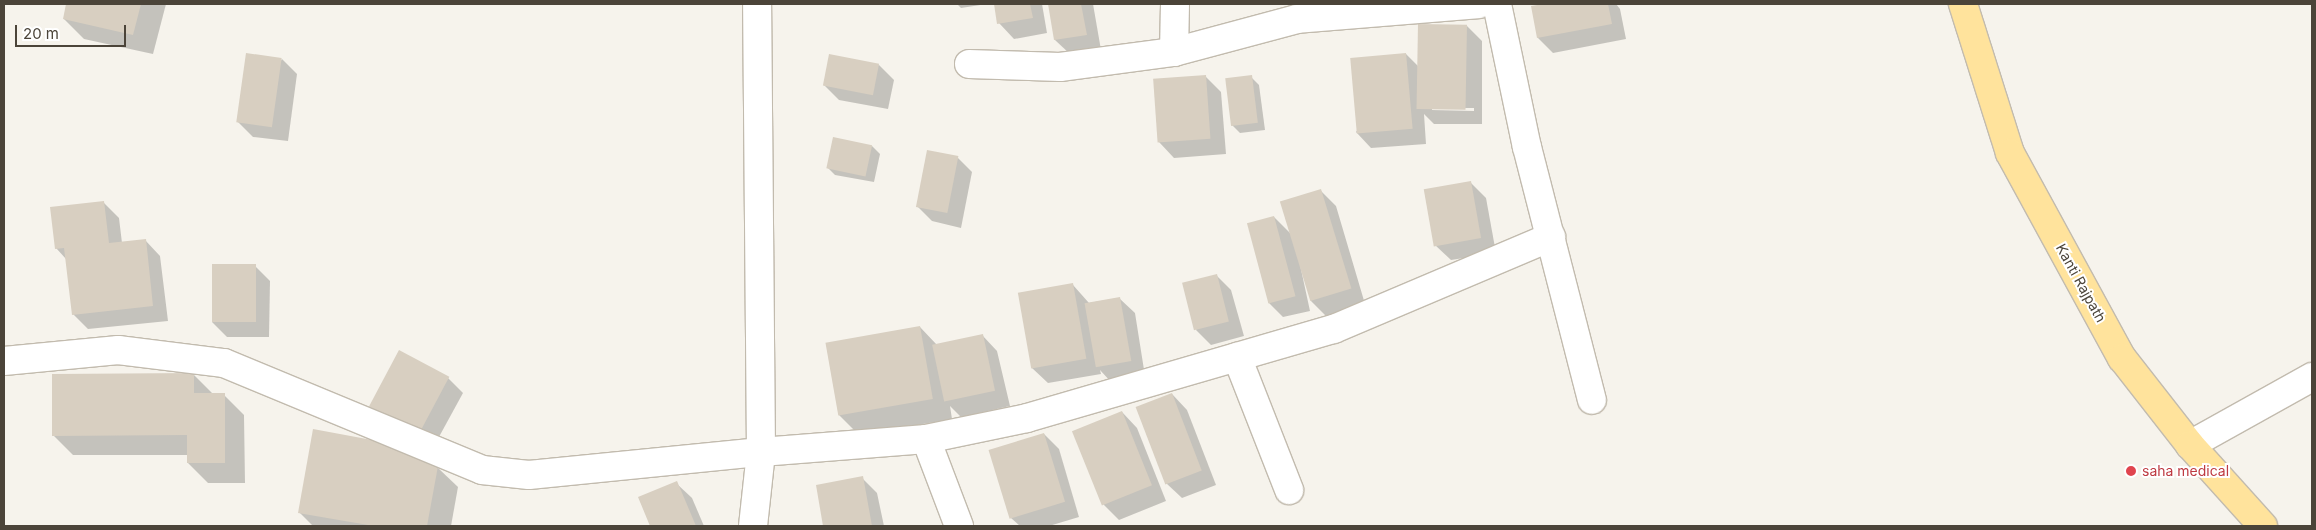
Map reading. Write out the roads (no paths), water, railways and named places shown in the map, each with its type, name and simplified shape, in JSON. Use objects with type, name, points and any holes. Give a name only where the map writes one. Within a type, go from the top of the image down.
[{"type":"main road","name":"Kanti Rajpath","points":[[1962,4],[2010,154],[2122,358],[2190,446],[2263,526]]},
{"type":"street","points":[[753,526],[761,452],[757,4]]},
{"type":"street","points":[[1174,52],[1175,4]]},
{"type":"street","points":[[969,64],[1060,68],[1174,52],[1297,19],[1478,4]]},
{"type":"street","points":[[1497,4],[1527,147],[1592,400]]},
{"type":"street","points":[[4,361],[118,350],[224,363],[482,470],[529,475],[761,452],[926,439],[1027,418],[1334,329],[1551,237]]},
{"type":"street","points":[[1237,357],[1289,490]]},
{"type":"street","points":[[2190,446],[2312,377]]},
{"type":"street","points":[[926,439],[959,526]]},
{"type":"place","name":"saha medical","points":[[2131,471]]}]
